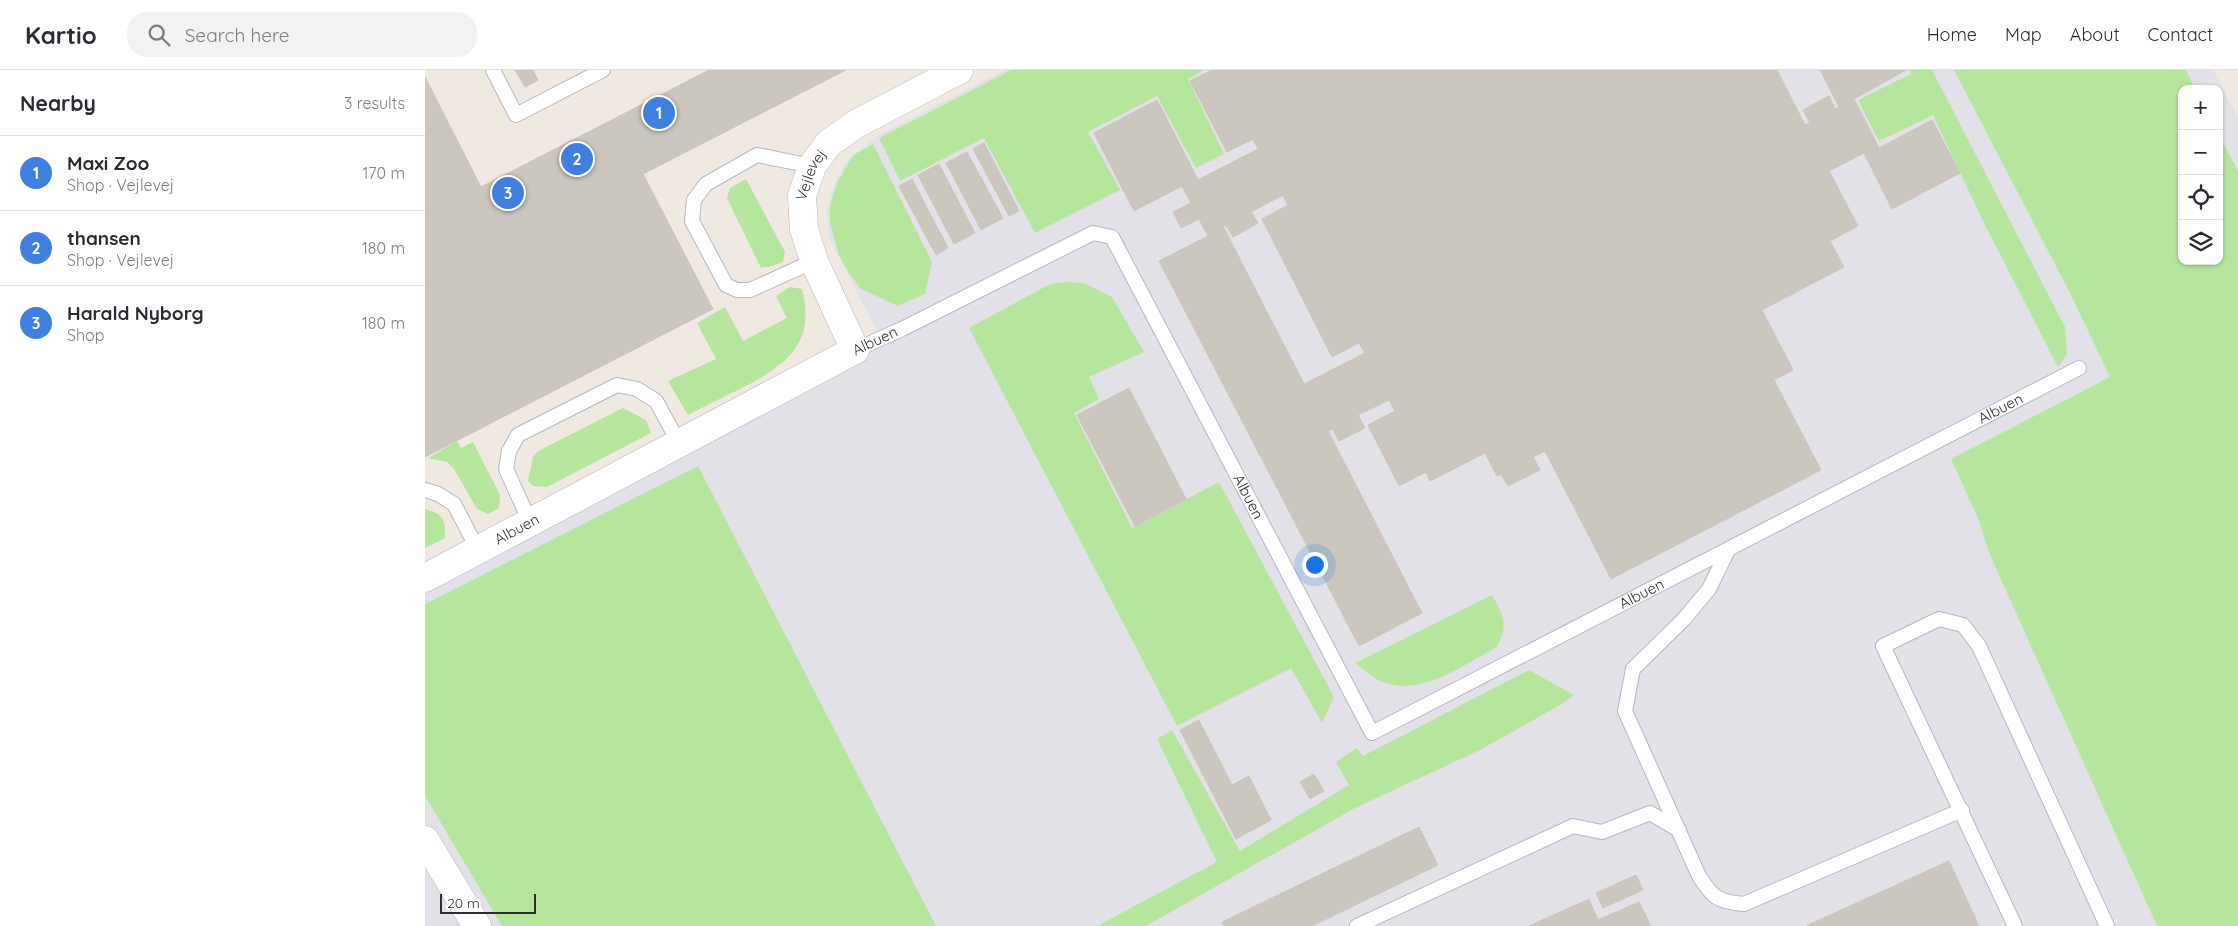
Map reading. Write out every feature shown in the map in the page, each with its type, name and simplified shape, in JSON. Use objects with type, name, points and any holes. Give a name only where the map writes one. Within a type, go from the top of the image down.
[{"type":"street","name":"Vejlevej","points":[[855,350],[814,261],[803,229],[802,196],[812,166],[829,143],[855,124],[959,70]]},
{"type":"street","name":"Albuen","points":[[425,578],[855,350]]},
{"type":"street","points":[[425,840],[477,926]]},
{"type":"lane","points":[[493,70],[516,115],[603,70]]},
{"type":"lane","points":[[812,166],[757,155],[706,184],[695,200],[692,221],[726,285],[737,290],[750,290],[814,261]]},
{"type":"lane","name":"Albuen","points":[[855,350],[902,329],[1093,233],[1112,237],[1372,733],[2079,368]]},
{"type":"lane","points":[[531,522],[506,469],[509,451],[518,435],[617,385],[637,389],[655,401],[679,444]]},
{"type":"lane","points":[[425,490],[438,494],[454,504],[478,550]]},
{"type":"lane","points":[[1728,550],[1709,589],[1685,619],[1633,669],[1625,711],[1699,876],[1712,896],[1726,903],[1744,904],[1962,810]]},
{"type":"lane","points":[[2015,926],[1962,810],[1883,646],[1939,619],[1963,625],[1979,646],[2107,926]]},
{"type":"lane","points":[[1357,926],[1573,826],[1602,832],[1650,813],[1679,830]]},
{"type":"shaded area","points":[[1005,70],[2213,70],[2221,85],[2178,85],[2178,265],[2223,265],[2223,89],[2238,118],[2238,926],[425,926],[425,577],[880,337],[829,238],[827,211],[833,188],[845,163],[877,136]]},
{"type":"green space","points":[[1011,70],[1204,70],[1188,79],[1224,154],[1196,168],[1157,96],[1088,132],[1120,190],[1035,233],[984,138],[900,181],[879,138]]},
{"type":"green space","points":[[1909,70],[1932,70],[2065,327],[2067,354],[2058,367],[1983,221],[1933,115],[1879,141],[1858,100],[1911,74]]},
{"type":"green space","points":[[1954,70],[2186,70],[2193,85],[2178,85],[2178,265],[2223,265],[2223,143],[2238,171],[2238,926],[2157,926],[1990,555],[1978,518],[1951,459],[2110,377],[2070,293]]},
{"type":"green space","points":[[873,144],[932,262],[925,294],[898,306],[861,289],[850,275],[839,255],[830,223],[830,206],[837,183],[853,155]]},
{"type":"green space","points":[[746,179],[785,252],[783,262],[773,266],[761,268],[727,198],[730,188]]},
{"type":"green space","points":[[1084,283],[1112,297],[1144,352],[1089,377],[1099,399],[1074,413],[1132,528],[1219,482],[1334,697],[1322,723],[1291,668],[1177,726],[969,328],[1050,284]]},
{"type":"green space","points":[[790,287],[802,289],[805,308],[805,325],[801,339],[793,351],[770,372],[688,415],[668,381],[716,359],[697,323],[725,307],[743,341],[787,318],[776,296]]},
{"type":"green space","points":[[623,408],[646,420],[651,433],[547,487],[533,486],[528,481],[533,457],[538,451]]},
{"type":"green space","points":[[457,441],[461,448],[473,442],[500,495],[499,508],[488,514],[477,509],[454,469],[447,462],[428,458]]},
{"type":"green space","points":[[698,466],[936,926],[502,926],[425,796],[425,604]]},
{"type":"green space","points":[[425,509],[440,515],[445,526],[445,538],[425,548]]},
{"type":"green space","points":[[1492,595],[1502,614],[1504,626],[1501,639],[1497,647],[1456,670],[1426,682],[1411,685],[1395,685],[1380,681],[1355,663]]},
{"type":"green space","points":[[1529,670],[1574,695],[1562,704],[1478,751],[1355,808],[1146,926],[1097,926],[1217,862],[1157,739],[1172,730],[1240,851],[1349,785],[1336,762],[1357,748],[1363,756]]},
{"type":"building","points":[[515,70],[533,70],[538,80],[525,87]]},
{"type":"building","points":[[709,70],[846,70],[643,174],[713,309],[425,457],[425,77],[481,187]]},
{"type":"building","points":[[1212,70],[1777,70],[1805,125],[1810,123],[1803,110],[1829,96],[1835,109],[1839,107],[1820,70],[1906,70],[1854,99],[1879,148],[1932,120],[1960,173],[1892,209],[1864,153],[1829,171],[1858,226],[1830,241],[1844,267],[1762,310],[1793,370],[1774,380],[1821,470],[1611,579],[1545,451],[1533,457],[1540,470],[1508,486],[1501,474],[1497,476],[1485,453],[1430,481],[1426,472],[1399,486],[1368,425],[1395,411],[1389,400],[1358,415],[1365,428],[1339,441],[1333,429],[1328,431],[1422,613],[1359,646],[1159,261],[1208,236],[1199,219],[1181,228],[1173,212],[1191,203],[1182,186],[1134,211],[1094,133],[1157,100],[1198,180],[1258,149],[1253,139],[1227,152],[1190,81]],"holes":[[[1283,195],[1288,205],[1262,219],[1332,357],[1359,343],[1365,353],[1304,384],[1223,226],[1226,225],[1233,237],[1258,223],[1251,212]]]},
{"type":"building","points":[[984,143],[1019,211],[1009,216],[973,149]]},
{"type":"building","points":[[967,152],[1003,218],[981,230],[946,163]]},
{"type":"building","points":[[939,164],[975,233],[954,244],[918,175]]},
{"type":"building","points":[[912,179],[948,248],[936,255],[899,186]]},
{"type":"building","points":[[1129,388],[1186,499],[1135,526],[1077,415]]},
{"type":"building","points":[[1199,720],[1232,785],[1249,776],[1271,820],[1236,839],[1180,730]]},
{"type":"building","points":[[1314,774],[1324,791],[1310,799],[1300,782]]},
{"type":"building","points":[[1419,827],[1438,865],[1312,926],[1224,926],[1222,922]]},
{"type":"building","points":[[1949,861],[1979,926],[1806,926]]},
{"type":"building","points":[[1636,875],[1643,890],[1603,908],[1596,893]]},
{"type":"building","points":[[1589,899],[1598,920],[1639,902],[1651,926],[1529,926]]},
{"type":"place","name":"Maxi Zoo","points":[[659,113]]},
{"type":"place","name":"thansen","points":[[577,159]]},
{"type":"place","name":"Harald Nyborg","points":[[508,193]]}]
